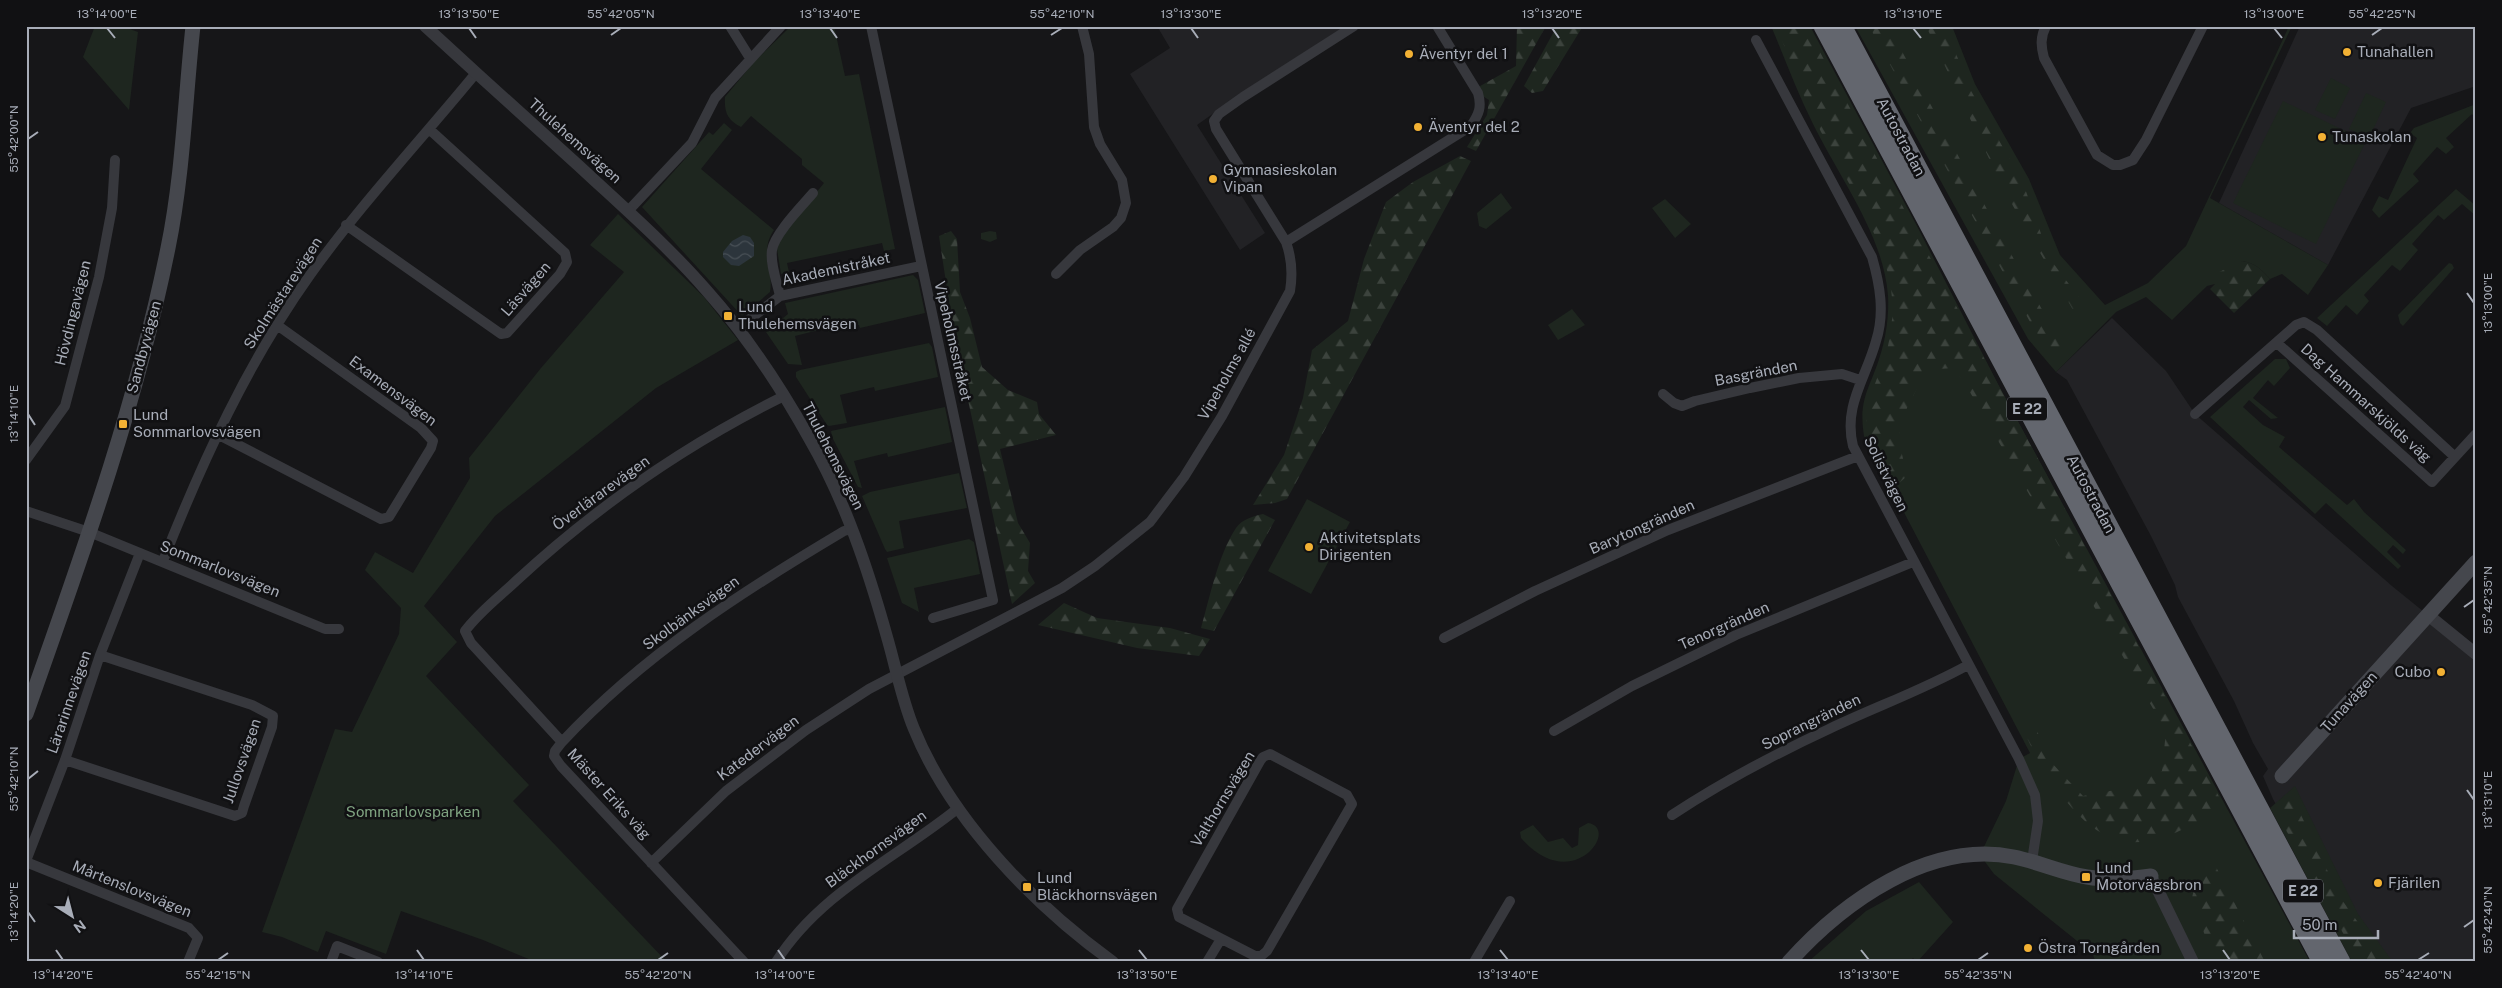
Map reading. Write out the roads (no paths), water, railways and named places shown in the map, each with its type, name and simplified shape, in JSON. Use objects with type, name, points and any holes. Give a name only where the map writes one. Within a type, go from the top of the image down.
[{"type":"highway","name":"Autostradan","points":[[1823,26],[2259,826],[2341,962]]},
{"type":"highway","name":"Autostradan","points":[[1842,26],[2238,787]]},
{"type":"highway","name":"Autostradan","points":[[2259,826],[2322,962]]},
{"type":"main road","name":"Sandbyvägen","points":[[26,714],[89,532],[123,424],[154,309],[168,246],[179,174],[193,26]]},
{"type":"main road","name":"Tunavägen","points":[[2282,776],[2476,562]]},
{"type":"main road","points":[[1790,962],[1832,922],[1860,900],[1905,874],[1961,856],[1993,855],[2032,862],[2063,872],[2095,878],[2127,879],[2151,876]]},
{"type":"street","name":"Thulehemsvägen","points":[[425,26],[628,211],[691,273],[738,328],[784,396],[830,478],[852,529],[913,727],[930,765],[957,809],[987,846],[1050,910],[1088,944],[1113,962]]},
{"type":"street","points":[[730,26],[750,58]]},
{"type":"street","points":[[628,211],[694,140],[715,98],[781,26]]},
{"type":"street","name":"Vipeholmsstråket","points":[[871,26],[994,600],[933,618]]},
{"type":"street","points":[[1056,274],[1080,250],[1113,227],[1121,218],[1126,203],[1122,180],[1100,144],[1094,127],[1089,54],[1082,26]]},
{"type":"street","name":"Vipeholms allé","points":[[897,675],[1062,588],[1095,566],[1150,522],[1184,477],[1222,416],[1290,291],[1293,269],[1286,242],[1216,129],[1214,121],[1219,114],[1243,97],[1354,26]]},
{"type":"street","points":[[1286,242],[1471,126],[1480,110],[1478,93],[1437,26]]},
{"type":"street","points":[[2046,26],[2041,46],[2044,58],[2097,155],[2113,165],[2128,163],[2134,160],[2146,140],[2203,26]]},
{"type":"street","name":"Solistvägen","points":[[1756,40],[1872,257],[1880,290],[1879,328],[1873,351],[1854,398],[1850,422],[1851,438],[1858,456],[1913,562],[2019,759],[2035,795],[2038,821],[2032,862]]},
{"type":"street","name":"Skolmästarevägen","points":[[163,561],[218,435],[239,392],[277,325],[346,226],[476,73]]},
{"type":"street","name":"Läsvägen","points":[[346,226],[501,334],[508,333],[560,274],[567,262],[565,253],[429,128]]},
{"type":"street","name":"Hövdingavägen","points":[[26,460],[65,406],[99,277],[112,208],[115,160]]},
{"type":"street","points":[[780,296],[772,247],[814,193]]},
{"type":"street","name":"Akademistråket","points":[[738,328],[780,296],[921,266]]},
{"type":"street","name":"Dag Hammarskjölds väg","points":[[2195,414],[2300,323],[2304,322],[2318,330],[2455,457]]},
{"type":"street","name":"Examensvägen","points":[[218,435],[381,519],[389,517],[431,448],[433,441],[421,428],[277,325]]},
{"type":"street","name":"Dag Hammarskjölds väg","points":[[2277,343],[2432,482],[2476,434]]},
{"type":"street","name":"Basgränden","points":[[1663,394],[1674,404],[1682,406],[1695,401],[1782,381],[1842,374],[1860,380]]},
{"type":"street","name":"Överlärarevägen","points":[[471,643],[465,634],[468,627],[570,533],[598,511],[693,447],[784,396]]},
{"type":"street","name":"Barytongränden","points":[[1444,638],[1535,591],[1668,530],[1858,456]]},
{"type":"street","name":"Sommarlovsvägen","points":[[26,511],[89,532],[163,561],[325,629],[339,628]]},
{"type":"street","name":"Skolbänksvägen","points":[[562,742],[584,719],[644,666],[715,611],[788,564],[844,531],[852,529]]},
{"type":"street","name":"Lärarinnevägen","points":[[26,861],[65,760],[100,655],[140,553]]},
{"type":"street","name":"Tenorgränden","points":[[1554,731],[1632,686],[1736,635],[1913,562]]},
{"type":"street","points":[[2428,615],[2476,654]]},
{"type":"street","name":"Mäster Eriks väg","points":[[471,643],[562,742],[555,751],[556,761],[744,962]]},
{"type":"street","name":"Jullovsvägen","points":[[65,760],[235,816],[240,814],[244,806],[272,727],[273,716],[252,705],[100,655]]},
{"type":"street","name":"Soprangränden","points":[[1672,815],[1790,747],[1942,680],[1968,665]]},
{"type":"street","name":"Katedervägen","points":[[651,863],[726,791],[766,760],[848,702],[897,675]]},
{"type":"street","name":"Valthornsvägen","points":[[1270,754],[1275,755],[1347,795],[1351,800],[1350,807],[1267,951],[1261,956],[1254,956],[1221,939],[1179,917],[1177,909],[1263,757],[1270,754]]},
{"type":"street","name":"Bläckhornsvägen","points":[[776,962],[802,930],[848,886],[957,809]]},
{"type":"street","name":"Mårtenslovsvägen","points":[[26,861],[189,928],[198,938],[188,962]]},
{"type":"street","points":[[2151,876],[2193,962]]},
{"type":"street","points":[[1474,962],[1510,901]]},
{"type":"street","points":[[1207,962],[1221,939]]},
{"type":"street","points":[[331,962],[337,946],[378,962]]},
{"type":"water","points":[[743,235],[750,237],[754,243],[754,256],[739,266],[731,265],[723,257],[723,252],[732,241]]},
{"type":"place","name":"Tunahallen","points":[[2347,52]]},
{"type":"place","name":"Äventyr del 1","points":[[1409,54]]},
{"type":"place","name":"Äventyr del 2","points":[[1418,127]]},
{"type":"place","name":"Tunaskolan","points":[[2322,137]]},
{"type":"place","name":"Gymnasieskolan Vipan","points":[[1213,179]]},
{"type":"place","name":"Lund Thulehemsvägen","points":[[728,316]]},
{"type":"place","name":"Lund Sommarlovsvägen","points":[[123,424]]},
{"type":"place","name":"Aktivitetsplats Dirigenten","points":[[1309,547]]},
{"type":"place","name":"Cubo","points":[[2441,672]]},
{"type":"place","name":"Lund Motorvägsbron","points":[[2086,877]]},
{"type":"place","name":"Fjärilen","points":[[2378,883]]},
{"type":"place","name":"Lund Bläckhornsvägen","points":[[1027,887]]},
{"type":"place","name":"Östra Torngården","points":[[2028,948]]},
{"type":"park label","name":"Sommarlovsparken","points":[[413,812]]}]
